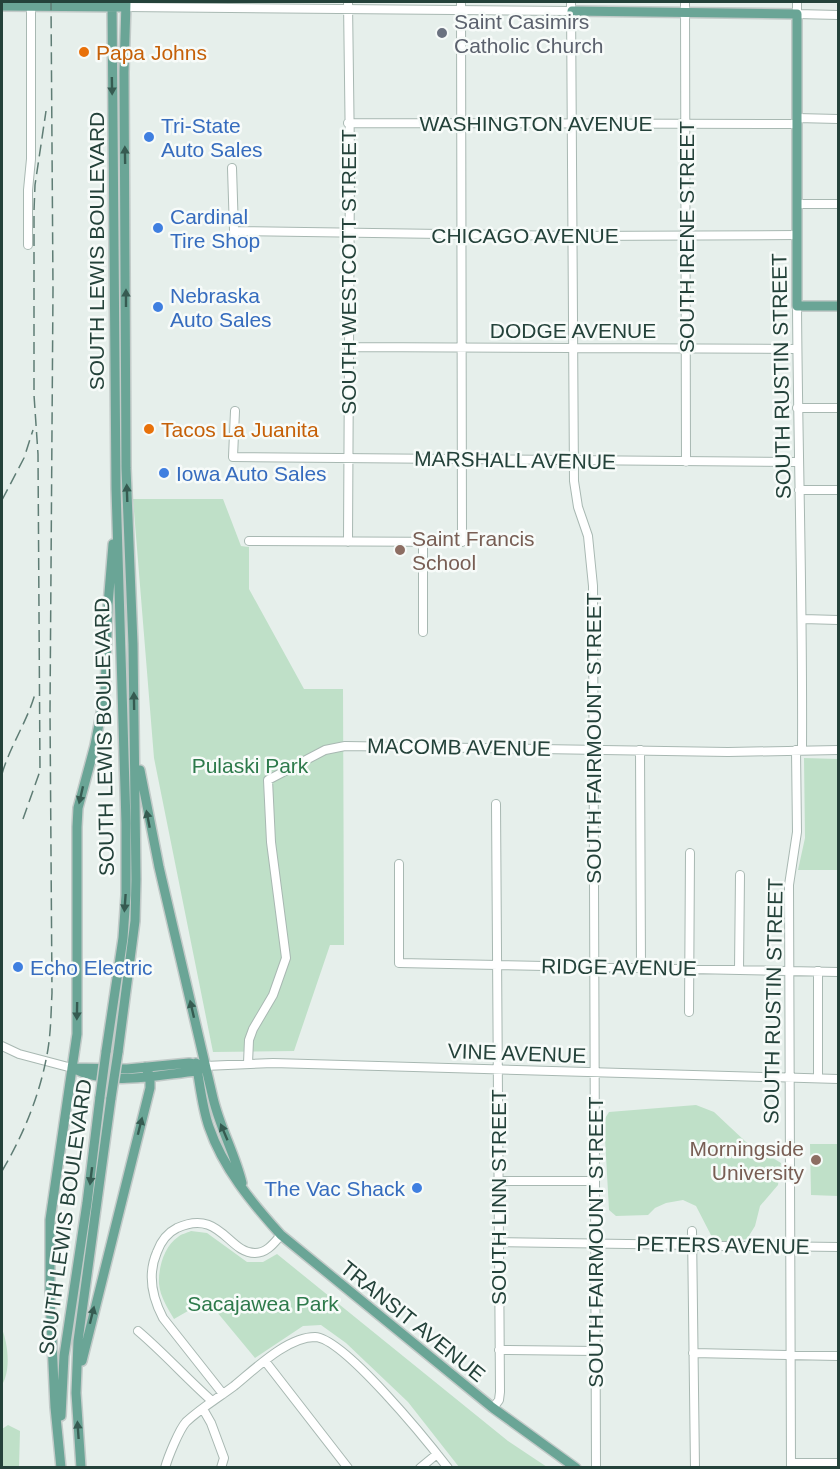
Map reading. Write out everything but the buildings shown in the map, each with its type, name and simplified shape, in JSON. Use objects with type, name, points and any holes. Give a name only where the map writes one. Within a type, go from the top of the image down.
[{"type":"main road","points":[[2,6],[70,3],[125,4]]},
{"type":"main road","name":"SOUTH LEWIS BOULEVARD","points":[[62,1467],[60,1422],[64,1356],[123,938],[126,895],[119,536],[116,488],[111,3]]},
{"type":"main road","name":"SOUTH LEWIS BOULEVARD","points":[[81,1467],[76,1393],[78,1341],[135,921],[134,732],[126,468],[125,4]]},
{"type":"main road","points":[[572,5],[684,12],[796,14]]},
{"type":"main road","name":"SOUTH RUSTIN STREET","points":[[796,14],[797,306]]},
{"type":"main road","points":[[797,306],[838,306]]},
{"type":"main road","points":[[62,1467],[55,1407],[50,1299],[50,1220],[77,1023],[78,808],[95,745],[105,692],[116,488]]},
{"type":"main road","name":"TRANSIT AVENUE","points":[[134,732],[149,821],[199,1067],[238,1166],[243,1187],[260,1212],[281,1235],[493,1408],[576,1467]]},
{"type":"main road","points":[[72,1068],[147,1071],[199,1067]]},
{"type":"main road","points":[[76,1393],[97,1297],[150,1088],[147,1071]]},
{"type":"street","name":"SOUTH IRENE STREET","points":[[685,2],[686,462]]},
{"type":"street","name":"SOUTH RUSTIN STREET","points":[[796,14],[797,2]]},
{"type":"street","points":[[125,4],[572,5]]},
{"type":"street","name":"SOUTH FAIRMOUNT STREET","points":[[572,5],[575,494],[588,536],[592,560],[596,1467]]},
{"type":"street","points":[[28,245],[28,190],[31,159],[31,6]]},
{"type":"street","name":"SOUTH WESTCOTT STREET","points":[[348,6],[348,542]]},
{"type":"street","points":[[249,541],[462,542],[461,6]]},
{"type":"street","points":[[796,14],[838,15]]},
{"type":"street","name":"WASHINGTON AVENUE","points":[[348,123],[685,124],[838,118]]},
{"type":"street","points":[[232,168],[235,242]]},
{"type":"street","points":[[797,204],[838,204]]},
{"type":"street","name":"CHICAGO AVENUE","points":[[234,231],[572,236],[797,235]]},
{"type":"street","name":"SOUTH RUSTIN STREET","points":[[791,1465],[789,885],[797,832],[802,619],[797,306]]},
{"type":"street","name":"DODGE AVENUE","points":[[349,347],[797,349]]},
{"type":"street","points":[[797,408],[838,408]]},
{"type":"street","name":"MARSHALL AVENUE","points":[[235,411],[233,457],[798,462]]},
{"type":"street","points":[[799,490],[838,490]]},
{"type":"street","points":[[423,542],[423,632]]},
{"type":"street","points":[[802,619],[838,620]]},
{"type":"street","name":"MACOMB AVENUE","points":[[248,1064],[249,1040],[273,995],[286,958],[271,842],[268,780],[325,750],[345,746],[728,752],[838,750]]},
{"type":"street","points":[[640,750],[641,967]]},
{"type":"street","name":"SOUTH LINN STREET","points":[[493,1408],[499,1400],[500,1392],[496,804]]},
{"type":"street","points":[[689,1012],[690,853]]},
{"type":"street","name":"RIDGE AVENUE","points":[[399,864],[399,963],[838,972]]},
{"type":"street","points":[[739,970],[740,875]]},
{"type":"street","points":[[818,971],[818,1078]]},
{"type":"street","points":[[2,1046],[20,1054],[72,1068]]},
{"type":"street","name":"VINE AVENUE","points":[[199,1067],[248,1064],[838,1079]]},
{"type":"street","points":[[498,1181],[595,1181]]},
{"type":"street","points":[[223,1394],[158,1308],[152,1283],[154,1257],[167,1235],[182,1226],[194,1223],[218,1229],[241,1248],[254,1253],[266,1250],[281,1235]]},
{"type":"street","points":[[692,1231],[695,1467]]},
{"type":"street","name":"PETERS AVENUE","points":[[499,1242],[838,1247]]},
{"type":"street","points":[[138,1331],[212,1401]]},
{"type":"street","points":[[165,1467],[184,1424],[279,1351],[302,1339],[315,1337],[331,1342],[360,1368],[401,1410],[448,1467]]},
{"type":"street","points":[[499,1350],[596,1352]]},
{"type":"street","points":[[693,1353],[838,1356]]},
{"type":"street","points":[[265,1361],[348,1467]]},
{"type":"street","points":[[203,1408],[212,1424],[224,1458],[221,1467]]},
{"type":"street","points":[[420,1467],[437,1454]]},
{"type":"street","points":[[791,1465],[838,1463]]},
{"type":"green space","name":"Pulaski Park","points":[[133,499],[223,499],[241,546],[249,547],[249,589],[304,689],[343,689],[344,945],[330,945],[294,1051],[213,1052],[154,758]]},
{"type":"green space","points":[[804,758],[838,759],[838,870],[798,870],[805,838]]},
{"type":"green space","points":[[696,1105],[714,1112],[746,1142],[781,1163],[778,1185],[760,1206],[755,1226],[747,1239],[726,1242],[713,1239],[696,1206],[683,1200],[666,1203],[655,1208],[648,1215],[616,1216],[609,1210],[604,1120],[609,1112]]},
{"type":"green space","points":[[810,1144],[838,1144],[838,1196],[811,1195]]},
{"type":"green space","name":"Sacajawea Park","points":[[191,1231],[207,1233],[247,1262],[263,1262],[277,1254],[508,1441],[547,1467],[459,1467],[408,1402],[346,1343],[321,1325],[303,1326],[255,1358],[207,1300],[174,1319],[161,1293],[160,1272],[169,1246],[179,1236]]},
{"type":"green space","points":[[2,1329],[8,1357],[7,1372],[2,1385]]},
{"type":"green space","points":[[8,1425],[20,1431],[19,1467],[2,1467],[2,1429]]},
{"type":"railway","points":[[2,1171],[24,1127],[41,1081],[49,1042],[52,993],[51,2]]},
{"type":"railway","points":[[23,819],[40,771],[38,454],[34,395],[34,211],[35,185],[46,111]]},
{"type":"railway","points":[[2,500],[24,458],[33,430]]},
{"type":"railway","points":[[2,774],[35,694]]},
{"type":"place","name":"Saint Casimirs Catholic Church","points":[[442,33]]},
{"type":"place","name":"Papa Johns","points":[[84,52]]},
{"type":"place","name":"Tri-State Auto Sales","points":[[149,137]]},
{"type":"place","name":"Cardinal Tire Shop","points":[[158,228]]},
{"type":"place","name":"Nebraska Auto Sales","points":[[158,307]]},
{"type":"place","name":"Tacos La Juanita","points":[[149,429]]},
{"type":"place","name":"Iowa Auto Sales","points":[[164,473]]},
{"type":"place","name":"Saint Francis School","points":[[400,550]]},
{"type":"place","name":"Echo Electric","points":[[18,967]]},
{"type":"place","name":"Morningside University","points":[[816,1160]]},
{"type":"place","name":"The Vac Shack","points":[[417,1188]]}]
